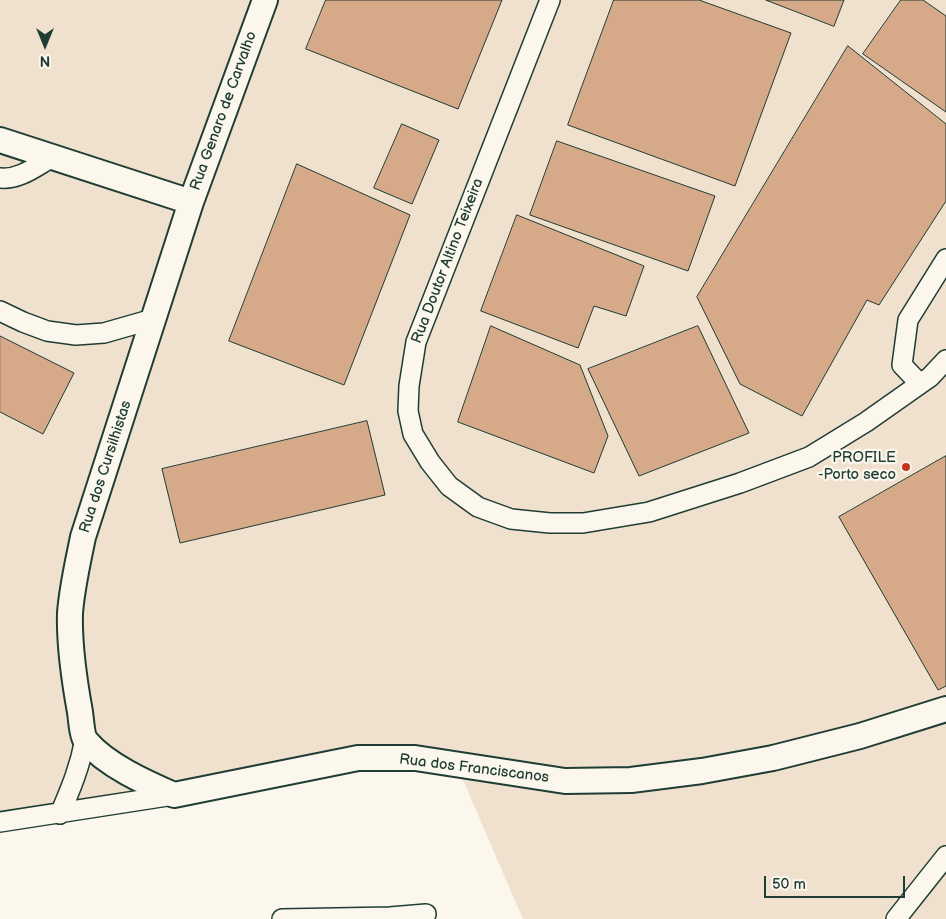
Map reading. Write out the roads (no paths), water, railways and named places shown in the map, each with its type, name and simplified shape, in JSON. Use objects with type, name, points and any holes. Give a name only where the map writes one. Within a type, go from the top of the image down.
[{"type":"main road","name":"Rua Genaro de Carvalho","points":[[0,140],[191,202],[265,0]]},
{"type":"main road","name":"Rua dos Cursilhistas","points":[[85,739],[70,642],[70,612],[75,576],[83,537],[191,202]]},
{"type":"main road","name":"Rua dos Franciscanos","points":[[174,795],[358,758],[415,758],[565,781],[631,780],[702,771],[774,758],[860,736],[946,709]]},
{"type":"main road","points":[[85,739],[119,767],[174,795]]},
{"type":"street","name":"Rua Doutor Altino Teixeira","points":[[550,0],[416,342],[409,386],[408,411],[413,434],[430,462],[449,486],[478,507],[510,519],[550,523],[582,523],[649,512],[740,483],[809,457],[866,422],[930,377],[946,361]]},
{"type":"street","points":[[0,178],[16,177],[51,158]]},
{"type":"street","points":[[920,384],[902,365],[908,320],[946,259]]},
{"type":"street","points":[[0,311],[47,331],[76,335],[104,333],[153,319]]},
{"type":"street","name":"Rua dos Cursilhistas","points":[[60,814],[81,761],[85,739]]},
{"type":"street","name":"Rua dos Franciscanos","points":[[0,822],[174,795]]},
{"type":"street","points":[[896,919],[946,856]]},
{"type":"street","points":[[284,919],[390,918],[426,914]]},
{"type":"place","name":"PROFILE -Porto seco","points":[[906,467]]}]
